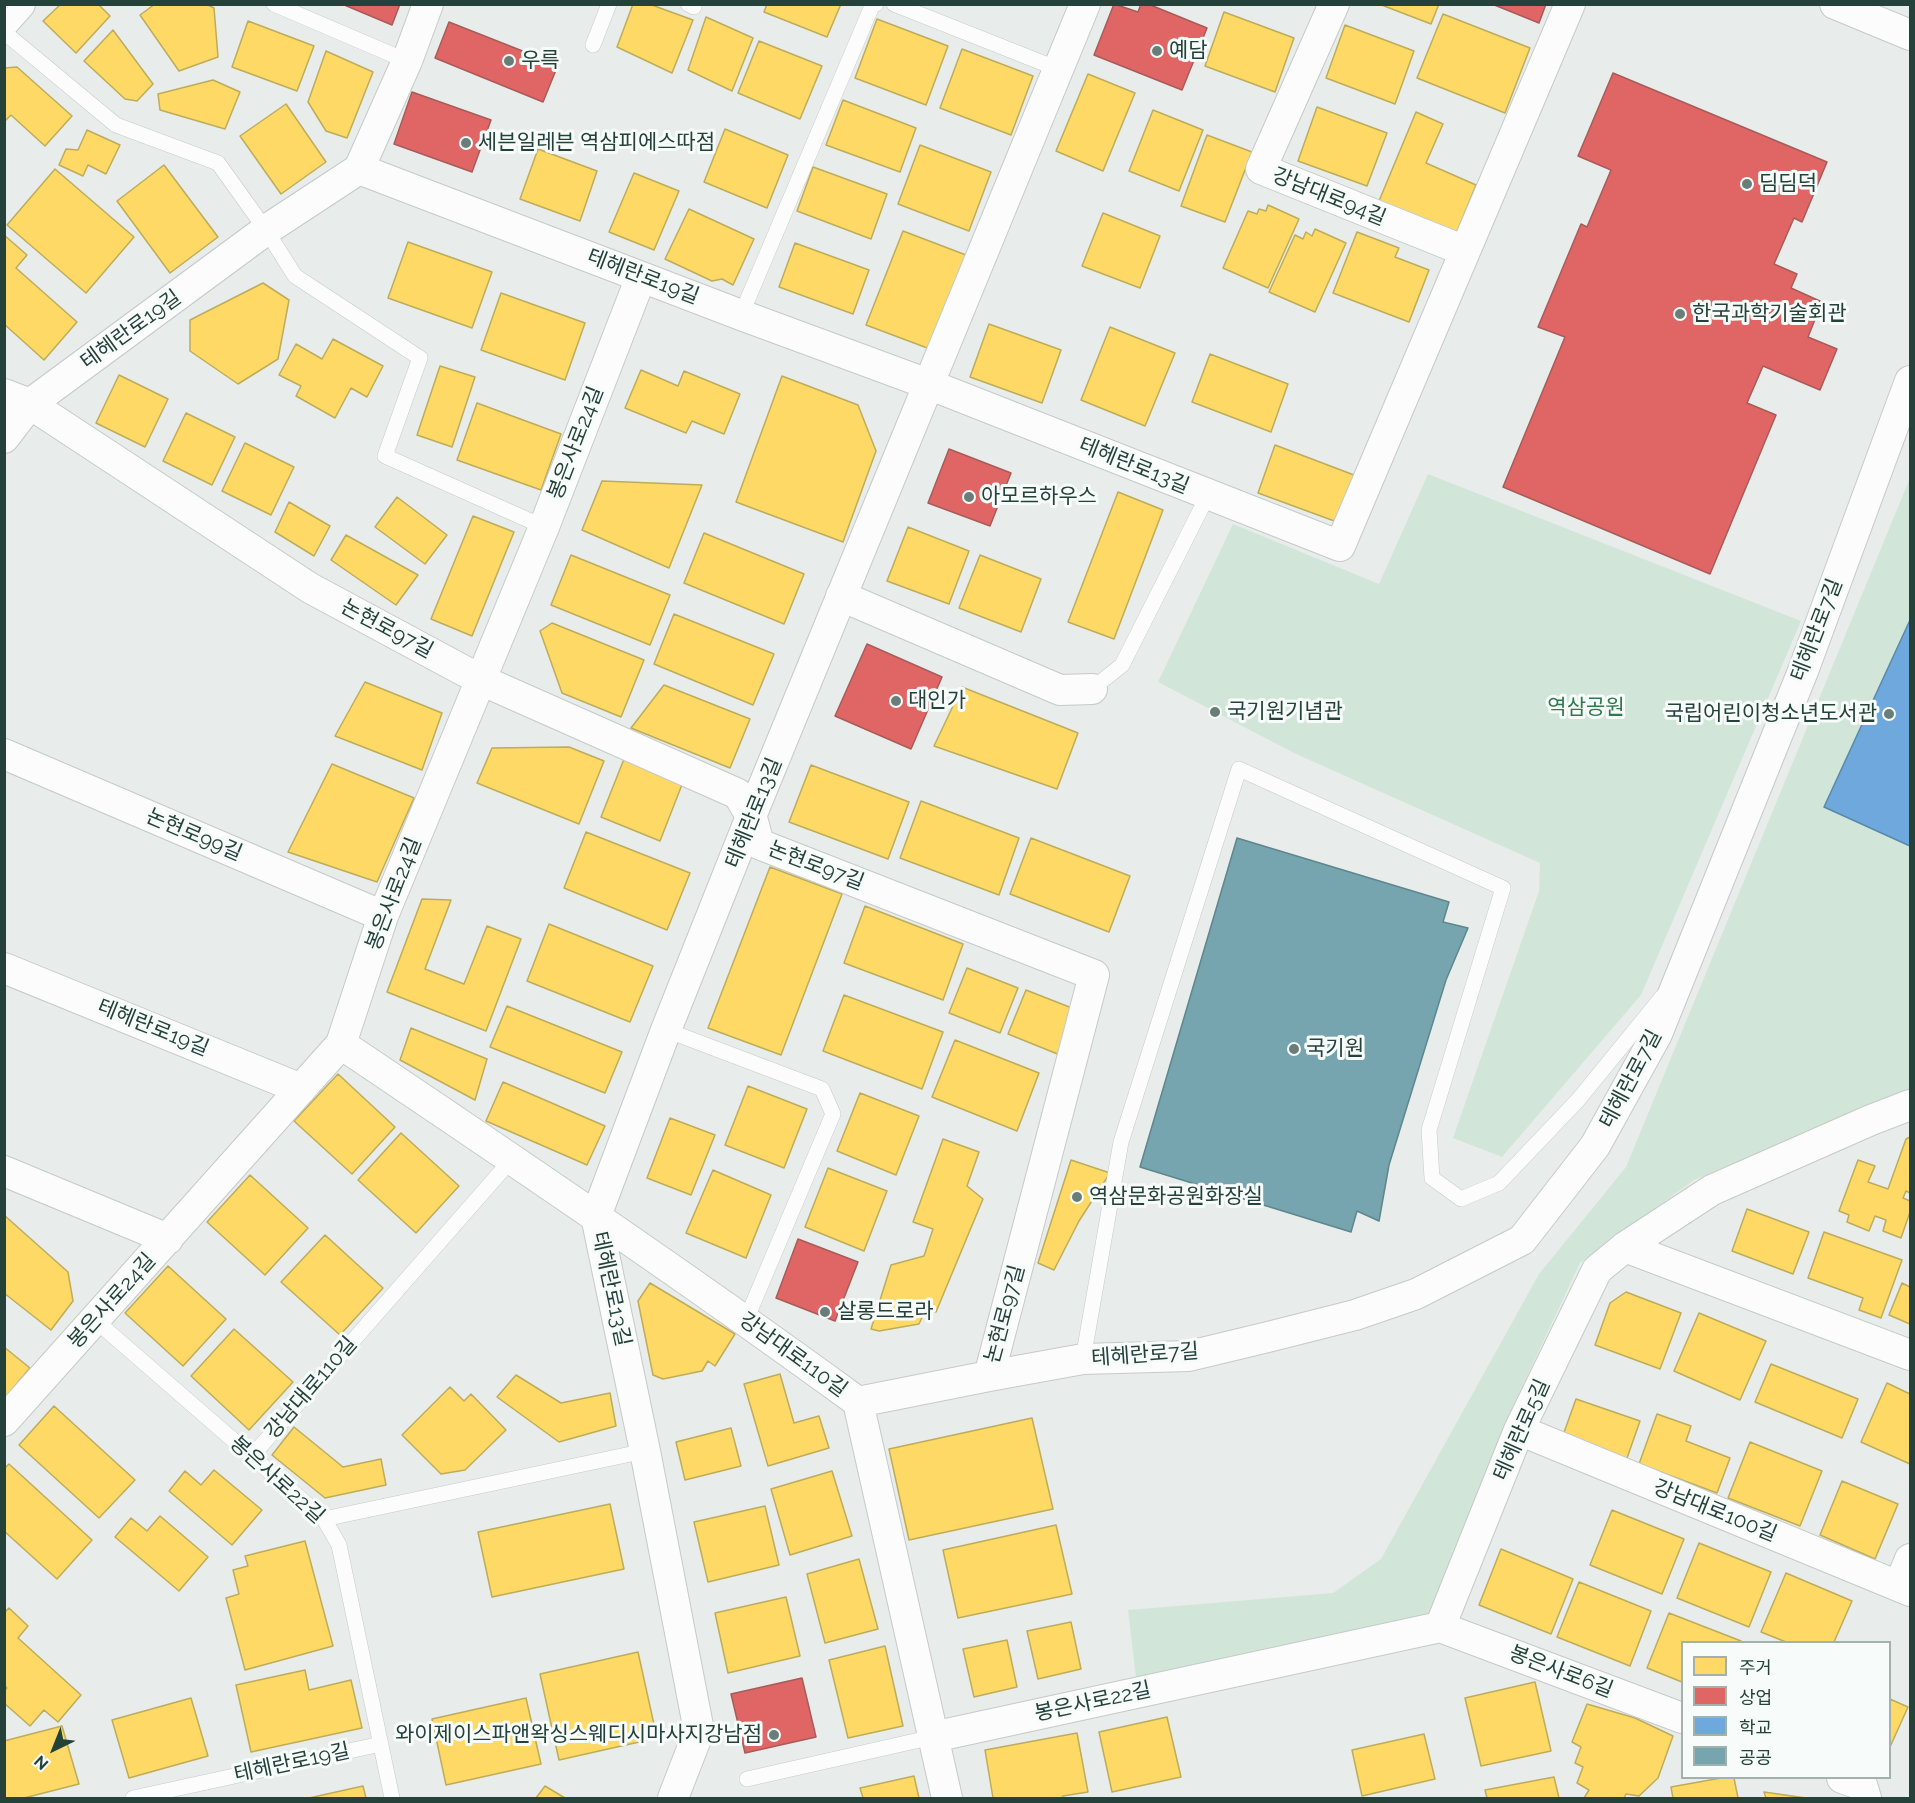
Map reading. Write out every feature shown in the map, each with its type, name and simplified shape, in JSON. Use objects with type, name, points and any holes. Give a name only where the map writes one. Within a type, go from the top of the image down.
[{"type":"street","points":[[4,22],[20,4]]},
{"type":"street","points":[[359,169],[428,4]]},
{"type":"street","name":"테헤란로13길","points":[[673,1798],[699,1731],[645,1451],[596,1216],[666,1030],[1084,4]]},
{"type":"street","name":"강남대로94길","points":[[1334,4],[1261,170],[1465,251]]},
{"type":"street","points":[[1465,251],[1570,4]]},
{"type":"street","points":[[1835,4],[1911,35]]},
{"type":"street","name":"테헤란로19길","points":[[4,438],[17,399],[359,169],[928,384]]},
{"type":"street","name":"테헤란로13길","points":[[928,384],[1340,546],[1465,251]]},
{"type":"street","name":"봉은사로24길","points":[[4,1421],[341,1044],[383,916],[544,526],[641,277]]},
{"type":"street","name":"테헤란로7길","points":[[989,1376],[1083,1359],[1190,1356],[1355,1315],[1416,1294],[1522,1240],[1595,1146],[1657,1034],[1803,671],[1911,381]]},
{"type":"street","name":"논현로97길","points":[[17,399],[310,588],[481,680],[738,794],[752,818],[759,844],[1094,975],[989,1376],[858,1402]]},
{"type":"street","points":[[841,596],[1060,690],[1092,689]]},
{"type":"street","name":"논현로99길","points":[[4,754],[383,916]]},
{"type":"street","name":"테헤란로19길","points":[[4,968],[301,1089]]},
{"type":"street","name":"강남대로110길","points":[[341,1044],[596,1216],[746,1320],[858,1402],[947,1798]]},
{"type":"street","name":"테헤란로5길","points":[[1440,1627],[1519,1430],[1597,1270],[1625,1247],[1712,1190],[1871,1120],[1911,1105]]},
{"type":"street","points":[[4,1171],[168,1239]]},
{"type":"street","points":[[1625,1247],[1911,1355]]},
{"type":"street","name":"강남대로100길","points":[[1519,1430],[1907,1579]]},
{"type":"street","name":"봉은사로22길","points":[[933,1737],[1440,1627]]},
{"type":"street","name":"봉은사로6길","points":[[1440,1627],[1681,1717]]},
{"type":"street","points":[[1845,1779],[1862,1785],[1866,1798]]},
{"type":"lane","points":[[274,4],[406,61]]},
{"type":"lane","points":[[593,45],[609,4]]},
{"type":"lane","points":[[741,315],[872,6],[876,4]]},
{"type":"lane","points":[[894,4],[1058,69]]},
{"type":"lane","points":[[4,32],[116,125],[218,162],[295,276],[420,358],[385,456],[544,526]]},
{"type":"lane","points":[[1092,689],[1122,665],[1208,495]]},
{"type":"lane","points":[[1083,1359],[1121,1142],[1239,769],[1503,888],[1428,1130],[1432,1178],[1461,1199],[1499,1183],[1578,1100],[1681,974]]},
{"type":"lane","points":[[666,1030],[822,1089],[833,1114],[746,1320]]},
{"type":"lane","name":"강남대로110길","points":[[252,1456],[512,1159]]},
{"type":"lane","name":"봉은사로22길","points":[[95,1320],[324,1519],[339,1545],[392,1798]]},
{"type":"lane","points":[[324,1519],[645,1451]]},
{"type":"lane","name":"봉은사로22길","points":[[747,1779],[933,1737]]},
{"type":"lane","name":"테헤란로19길","points":[[133,1798],[381,1744]]},
{"type":"green space","name":"역삼공원","points":[[1428,474],[1801,621],[1641,995],[1502,1157],[1453,1138],[1539,891],[1540,863],[1294,753],[1158,682],[1233,524],[1379,584]]},
{"type":"green space","points":[[1910,478],[1910,1091],[1694,1180],[1580,1263],[1506,1421],[1429,1615],[1136,1678],[1128,1610],[1333,1593],[1381,1559],[1539,1274],[1626,1167]]},
{"type":"building: 주거","points":[[61,4],[98,4],[110,16],[76,53],[43,21]]},
{"type":"building: 주거","points":[[155,4],[206,4],[214,8],[218,57],[179,71],[140,15]]},
{"type":"building: 주거","points":[[633,4],[649,4],[693,20],[672,73],[617,47]]},
{"type":"building: 주거","points":[[767,4],[841,4],[827,37],[764,12]]},
{"type":"building: 주거","points":[[1379,4],[1439,4],[1431,24]]},
{"type":"building: 주거","points":[[1224,12],[1294,38],[1275,92],[1205,66]]},
{"type":"building: 주거","points":[[1443,14],[1530,48],[1505,113],[1417,78]]},
{"type":"building: 주거","points":[[706,17],[753,38],[732,91],[688,70]]},
{"type":"building: 주거","points":[[877,19],[948,46],[926,105],[855,78]]},
{"type":"building: 주거","points":[[248,21],[314,46],[297,91],[232,67]]},
{"type":"building: 주거","points":[[1345,25],[1414,51],[1395,104],[1326,78]]},
{"type":"building: 주거","points":[[113,30],[153,84],[137,101],[125,99],[84,61]]},
{"type":"building: 주거","points":[[759,41],[822,66],[800,119],[738,93]]},
{"type":"building: 주거","points":[[962,49],[1033,76],[1011,135],[940,108]]},
{"type":"building: 주거","points":[[326,51],[373,72],[347,138],[326,131],[308,102]]},
{"type":"building: 주거","points":[[17,67],[72,116],[45,146],[11,115],[4,122],[4,68]]},
{"type":"building: 주거","points":[[1088,74],[1135,93],[1103,171],[1056,151]]},
{"type":"building: 주거","points":[[213,80],[240,92],[225,129],[160,110],[158,94]]},
{"type":"building: 주거","points":[[843,100],[916,128],[900,172],[826,145]]},
{"type":"building: 주거","points":[[286,104],[326,162],[281,194],[240,136]]},
{"type":"building: 주거","points":[[1317,107],[1387,133],[1367,186],[1298,161]]},
{"type":"building: 주거","points":[[1153,110],[1203,130],[1179,191],[1129,171]]},
{"type":"building: 주거","points":[[1416,112],[1443,124],[1426,163],[1476,185],[1456,234],[1379,201]]},
{"type":"building: 주거","points":[[725,129],[788,155],[767,208],[704,182]]},
{"type":"building: 주거","points":[[87,130],[120,145],[106,174],[88,165],[83,176],[59,165],[66,149],[78,150]]},
{"type":"building: 주거","points":[[1207,135],[1252,152],[1225,222],[1181,206]]},
{"type":"building: 주거","points":[[920,145],[991,172],[969,231],[898,204]]},
{"type":"building: 주거","points":[[538,149],[597,171],[580,221],[520,199]]},
{"type":"building: 주거","points":[[164,165],[218,237],[170,273],[117,201]]},
{"type":"building: 주거","points":[[813,167],[887,194],[871,239],[797,211]]},
{"type":"building: 주거","points":[[55,169],[134,237],[86,293],[7,225]]},
{"type":"building: 주거","points":[[634,173],[679,191],[654,250],[609,232]]},
{"type":"building: 주거","points":[[1268,205],[1299,219],[1268,288],[1223,268],[1248,211],[1257,214],[1259,209],[1266,211]]},
{"type":"building: 주거","points":[[689,209],[754,239],[733,285],[722,279],[712,281],[665,259]]},
{"type":"building: 주거","points":[[1103,213],[1160,236],[1140,288],[1082,266]]},
{"type":"building: 주거","points":[[1315,229],[1346,243],[1315,312],[1269,292],[1295,235],[1303,239],[1306,232],[1312,236]]},
{"type":"building: 주거","points":[[903,231],[966,255],[930,349],[866,325]]},
{"type":"building: 주거","points":[[1357,232],[1399,248],[1395,257],[1429,270],[1409,322],[1333,293]]},
{"type":"building: 주거","points":[[4,235],[27,255],[16,268],[77,322],[44,360],[4,324]]},
{"type":"building: 주거","points":[[408,242],[492,272],[472,328],[388,298]]},
{"type":"building: 주거","points":[[795,243],[869,270],[853,314],[779,287]]},
{"type":"building: 주거","points":[[263,283],[289,300],[278,359],[238,384],[190,351],[190,320]]},
{"type":"building: 주거","points":[[501,293],[585,323],[565,380],[481,350]]},
{"type":"building: 주거","points":[[989,324],[1061,350],[1042,403],[970,377]]},
{"type":"building: 주거","points":[[1110,327],[1175,353],[1145,426],[1081,400]]},
{"type":"building: 주거","points":[[333,339],[383,366],[367,397],[351,388],[335,418],[296,396],[301,386],[279,375],[296,344],[322,359]]},
{"type":"building: 주거","points":[[1210,354],[1288,384],[1271,432],[1192,402]]},
{"type":"building: 주거","points":[[440,366],[475,377],[452,447],[417,435]]},
{"type":"building: 주거","points":[[641,370],[678,386],[684,371],[740,394],[724,434],[692,421],[686,433],[625,408]]},
{"type":"building: 주거","points":[[119,375],[168,399],[145,447],[96,423]]},
{"type":"building: 주거","points":[[782,376],[858,405],[876,451],[843,542],[736,502]]},
{"type":"building: 주거","points":[[477,403],[561,434],[541,490],[457,460]]},
{"type":"building: 주거","points":[[186,413],[235,437],[212,485],[163,461]]},
{"type":"building: 주거","points":[[245,443],[294,467],[271,515],[222,491]]},
{"type":"building: 주거","points":[[1275,445],[1354,475],[1337,522],[1258,493]]},
{"type":"building: 주거","points":[[602,481],[702,485],[669,568],[582,530]]},
{"type":"building: 주거","points":[[1118,492],[1163,510],[1114,639],[1068,622]]},
{"type":"building: 주거","points":[[397,497],[447,535],[425,564],[375,527]]},
{"type":"building: 주거","points":[[289,502],[330,526],[314,556],[275,532]]},
{"type":"building: 주거","points":[[473,516],[514,532],[472,636],[431,619]]},
{"type":"building: 주거","points":[[908,527],[969,551],[949,604],[887,581]]},
{"type":"building: 주거","points":[[704,533],[804,574],[784,624],[684,583]]},
{"type":"building: 주거","points":[[346,535],[418,575],[396,605],[331,560]]},
{"type":"building: 주거","points":[[571,555],[670,595],[650,645],[551,605]]},
{"type":"building: 주거","points":[[980,555],[1041,579],[1021,632],[959,608]]},
{"type":"building: 주거","points":[[674,614],[774,654],[753,705],[654,664]]},
{"type":"building: 주거","points":[[552,623],[644,660],[621,717],[562,693],[540,631]]},
{"type":"building: 주거","points":[[365,682],[442,713],[422,770],[335,736]]},
{"type":"building: 주거","points":[[664,685],[750,719],[730,768],[631,728]]},
{"type":"building: 주거","points":[[962,687],[1078,733],[1057,789],[934,746]]},
{"type":"building: 주거","points":[[569,747],[604,761],[579,824],[477,783],[492,748]]},
{"type":"building: 주거","points":[[624,759],[683,782],[660,841],[601,817]]},
{"type":"building: 주거","points":[[332,764],[414,798],[377,882],[288,852]]},
{"type":"building: 주거","points":[[811,765],[909,802],[888,859],[789,822]]},
{"type":"building: 주거","points":[[921,801],[1019,838],[999,895],[900,858]]},
{"type":"building: 주거","points":[[586,832],[690,873],[667,930],[564,888]]},
{"type":"building: 주거","points":[[1031,838],[1130,876],[1109,932],[1010,894]]},
{"type":"building: 주거","points":[[770,867],[842,894],[781,1055],[708,1028]]},
{"type":"building: 주거","points":[[422,899],[451,900],[425,969],[464,984],[487,926],[521,939],[486,1031],[387,992]]},
{"type":"building: 주거","points":[[865,906],[963,944],[943,1000],[844,963]]},
{"type":"building: 주거","points":[[549,924],[653,966],[630,1022],[527,981]]},
{"type":"building: 주거","points":[[967,968],[1018,988],[1000,1033],[949,1013]]},
{"type":"building: 주거","points":[[1026,990],[1077,1010],[1060,1055],[1008,1034]]},
{"type":"building: 주거","points":[[844,995],[943,1032],[922,1089],[823,1051]]},
{"type":"building: 주거","points":[[507,1006],[622,1052],[605,1093],[490,1047]]},
{"type":"building: 주거","points":[[411,1028],[487,1059],[475,1100],[400,1060]]},
{"type":"building: 주거","points":[[955,1040],[1039,1073],[1017,1131],[932,1097]]},
{"type":"building: 주거","points":[[338,1074],[395,1127],[352,1174],[294,1121]]},
{"type":"building: 주거","points":[[503,1082],[605,1126],[587,1165],[486,1121]]},
{"type":"building: 주거","points":[[748,1086],[807,1109],[784,1168],[725,1145]]},
{"type":"building: 주거","points":[[860,1093],[919,1116],[896,1175],[837,1151]]},
{"type":"building: 주거","points":[[670,1118],[715,1135],[691,1195],[647,1178]]},
{"type":"building: 주거","points":[[401,1133],[459,1186],[416,1233],[358,1180]]},
{"type":"building: 주거","points":[[1910,1137],[1910,1193],[1906,1191],[1903,1198],[1910,1201],[1910,1212],[1901,1238],[1883,1231],[1886,1220],[1875,1216],[1869,1231],[1847,1222],[1849,1215],[1839,1211],[1858,1160],[1875,1166],[1868,1182],[1888,1189],[1906,1139]]},
{"type":"building: 주거","points":[[943,1139],[979,1152],[967,1186],[983,1199],[936,1312],[926,1309],[919,1324],[879,1331],[871,1329],[891,1265],[924,1256],[933,1229],[913,1222]]},
{"type":"building: 주거","name":"역삼문화공원화장실","points":[[1071,1160],[1110,1173],[1079,1221],[1054,1270],[1038,1263]]},
{"type":"building: 주거","points":[[828,1168],[887,1191],[864,1251],[805,1227]]},
{"type":"building: 주거","points":[[713,1170],[771,1195],[746,1258],[686,1233]]},
{"type":"building: 주거","points":[[250,1175],[308,1228],[265,1275],[207,1222]]},
{"type":"building: 주거","points":[[1747,1209],[1809,1232],[1793,1274],[1732,1251]]},
{"type":"building: 주거","points":[[4,1215],[68,1272],[73,1301],[51,1330],[4,1293]]},
{"type":"building: 주거","points":[[1824,1232],[1902,1260],[1881,1318],[1859,1310],[1863,1298],[1808,1278]]},
{"type":"building: 주거","points":[[325,1235],[383,1288],[340,1335],[281,1282]]},
{"type":"building: 주거","points":[[168,1266],[226,1319],[183,1366],[125,1313]]},
{"type":"building: 주거","points":[[650,1283],[735,1334],[715,1366],[708,1361],[702,1371],[663,1379],[653,1375],[638,1301]]},
{"type":"building: 주거","points":[[1902,1283],[1910,1287],[1910,1324],[1889,1315]]},
{"type":"building: 주거","points":[[1626,1292],[1681,1313],[1660,1369],[1595,1345],[1610,1303]]},
{"type":"building: 주거","points":[[1699,1313],[1766,1341],[1740,1400],[1674,1371]]},
{"type":"building: 주거","points":[[234,1329],[293,1382],[249,1430],[191,1376]]},
{"type":"building: 주거","points":[[4,1347],[30,1368],[4,1399]]},
{"type":"building: 주거","points":[[1771,1364],[1858,1399],[1842,1438],[1755,1402]]},
{"type":"building: 주거","points":[[780,1374],[794,1423],[819,1416],[829,1448],[768,1466],[744,1384]]},
{"type":"building: 주거","points":[[516,1375],[561,1403],[610,1393],[616,1426],[559,1442],[497,1397]]},
{"type":"building: 주거","points":[[1887,1383],[1910,1394],[1910,1464],[1861,1442]]},
{"type":"building: 주거","points":[[450,1387],[464,1401],[471,1394],[506,1430],[465,1470],[441,1474],[402,1435]]},
{"type":"building: 주거","points":[[1576,1399],[1640,1421],[1626,1461],[1562,1438]]},
{"type":"building: 주거","points":[[54,1406],[135,1480],[99,1518],[19,1445]]},
{"type":"building: 주거","points":[[1657,1414],[1691,1426],[1686,1441],[1730,1458],[1717,1493],[1639,1464]]},
{"type":"building: 주거","points":[[1032,1418],[1053,1509],[909,1540],[889,1449]]},
{"type":"building: 주거","points":[[294,1427],[343,1467],[381,1459],[386,1485],[325,1498],[272,1455]]},
{"type":"building: 주거","points":[[731,1428],[741,1466],[685,1480],[676,1442]]},
{"type":"building: 주거","points":[[1750,1442],[1822,1471],[1800,1526],[1728,1498]]},
{"type":"building: 주거","points":[[9,1464],[92,1540],[57,1579],[4,1531],[4,1469]]},
{"type":"building: 주거","points":[[214,1470],[262,1510],[232,1545],[169,1491],[185,1471],[201,1485]]},
{"type":"building: 주거","points":[[832,1471],[852,1536],[790,1555],[771,1489]]},
{"type":"building: 주거","points":[[1842,1481],[1898,1504],[1875,1559],[1820,1535]]},
{"type":"building: 주거","points":[[610,1504],[624,1569],[492,1597],[478,1532]]},
{"type":"building: 주거","points":[[765,1506],[779,1565],[708,1582],[694,1522]]},
{"type":"building: 주거","points":[[1612,1510],[1684,1539],[1662,1594],[1590,1565]]},
{"type":"building: 주거","points":[[160,1516],[208,1557],[179,1591],[115,1537],[131,1518],[147,1531]]},
{"type":"building: 주거","points":[[1056,1525],[1072,1594],[958,1618],[943,1550]]},
{"type":"building: 주거","points":[[305,1541],[333,1646],[245,1670],[226,1598],[239,1594],[233,1570],[248,1566],[245,1556]]},
{"type":"building: 주거","points":[[1699,1543],[1771,1572],[1749,1627],[1677,1598]]},
{"type":"building: 주거","points":[[1501,1549],[1573,1579],[1551,1634],[1479,1605]]},
{"type":"building: 주거","points":[[859,1559],[878,1629],[825,1643],[807,1574]]},
{"type":"building: 주거","points":[[1786,1573],[1852,1601],[1834,1641],[1784,1641],[1761,1632]]},
{"type":"building: 주거","points":[[1579,1582],[1651,1611],[1630,1666],[1557,1637]]},
{"type":"building: 주거","points":[[786,1597],[800,1656],[728,1673],[715,1613]]},
{"type":"building: 주거","points":[[9,1608],[28,1626],[18,1638],[81,1695],[58,1722],[44,1710],[30,1726],[4,1703],[4,1691],[7,1688],[4,1685],[4,1613]]},
{"type":"building: 주거","points":[[1669,1613],[1741,1641],[1681,1641],[1681,1682],[1647,1668]]},
{"type":"building: 주거","points":[[1071,1622],[1081,1669],[1038,1679],[1027,1631]]},
{"type":"building: 주거","points":[[1007,1640],[1017,1687],[974,1697],[963,1649]]},
{"type":"building: 주거","points":[[885,1646],[903,1726],[848,1738],[829,1660]]},
{"type":"building: 주거","points":[[638,1652],[657,1738],[559,1760],[540,1674]]},
{"type":"building: 주거","points":[[305,1670],[309,1690],[351,1680],[362,1728],[251,1752],[236,1685]]},
{"type":"building: 주거","points":[[1535,1682],[1551,1751],[1481,1766],[1465,1698]]},
{"type":"building: 주거","points":[[191,1698],[208,1756],[129,1778],[112,1720]]},
{"type":"building: 주거","points":[[526,1698],[541,1764],[446,1785],[432,1719]]},
{"type":"building: 주거","points":[[1891,1699],[1908,1707],[1891,1745]]},
{"type":"building: 주거","points":[[1587,1704],[1635,1718],[1673,1736],[1658,1778],[1639,1796],[1626,1794],[1624,1798],[1584,1798],[1589,1790],[1577,1783],[1583,1767],[1575,1763],[1581,1747],[1572,1742]]},
{"type":"building: 주거","points":[[1167,1717],[1181,1777],[1112,1792],[1099,1732]]},
{"type":"building: 주거","points":[[62,1726],[79,1784],[24,1798],[4,1798],[4,1741]]},
{"type":"building: 주거","points":[[1077,1733],[1088,1792],[1061,1798],[993,1798],[985,1750]]},
{"type":"building: 주거","points":[[1424,1734],[1435,1779],[1362,1796],[1352,1750]]},
{"type":"building: 주거","points":[[914,1776],[919,1798],[863,1798],[860,1788]]},
{"type":"building: 주거","points":[[1554,1777],[1559,1798],[1487,1798],[1485,1790]]},
{"type":"building: 주거","points":[[1715,1779],[1734,1779],[1738,1798],[1673,1798],[1671,1787]]},
{"type":"building: 주거","points":[[363,1786],[366,1798],[309,1798]]},
{"type":"building: 주거","points":[[545,1786],[565,1798],[536,1798]]},
{"type":"building: 주거","points":[[1764,1792],[1806,1798],[1766,1798]]},
{"type":"building: 상업","points":[[342,4],[400,4],[392,25]]},
{"type":"building: 상업","points":[[1114,4],[1138,12],[1141,4],[1148,4],[1207,28],[1182,90],[1094,55]]},
{"type":"building: 상업","points":[[1492,4],[1546,4],[1539,23]]},
{"type":"building: 상업","points":[[449,22],[558,65],[543,102],[435,58]]},
{"type":"building: 상업","name":"한국과학기술회관","points":[[1613,73],[1827,162],[1802,222],[1794,218],[1774,264],[1797,274],[1791,288],[1822,302],[1808,337],[1837,349],[1820,390],[1763,366],[1747,403],[1776,415],[1710,574],[1503,487],[1565,337],[1538,327],[1581,224],[1587,227],[1611,170],[1578,156]]},
{"type":"building: 상업","points":[[412,92],[491,120],[472,172],[394,144]]},
{"type":"building: 상업","points":[[949,449],[1011,473],[990,526],[928,503]]},
{"type":"building: 상업","points":[[867,644],[942,677],[911,749],[835,716]]},
{"type":"building: 상업","points":[[798,1239],[858,1262],[835,1321],[776,1298]]},
{"type":"building: 상업","points":[[802,1678],[816,1737],[745,1753],[731,1694]]},
{"type":"building: 학교","name":"국립어린이청소년도서관","points":[[1910,620],[1910,846],[1824,807]]},
{"type":"building: 공공","name":"국기원","points":[[1237,838],[1449,902],[1443,922],[1468,928],[1446,980],[1389,1165],[1379,1221],[1357,1211],[1351,1232],[1140,1167]]},
{"type":"place","name":"예담","points":[[1157,51]]},
{"type":"place","name":"우륵","points":[[509,61]]},
{"type":"place","name":"세븐일레븐 역삼피에스따점","points":[[466,143]]},
{"type":"place","name":"딤딤덕","points":[[1747,184]]},
{"type":"place","name":"한국과학기술회관","points":[[1680,314]]},
{"type":"place","name":"아모르하우스","points":[[969,497]]},
{"type":"place","name":"대인가","points":[[896,701]]},
{"type":"place","name":"국기원기념관","points":[[1215,712]]},
{"type":"place","name":"국립어린이청소년도서관","points":[[1889,714]]},
{"type":"place","name":"국기원","points":[[1294,1049]]},
{"type":"place","name":"역삼문화공원화장실","points":[[1077,1197]]},
{"type":"place","name":"살롱드로라","points":[[825,1312]]},
{"type":"place","name":"와이제이스파앤왁싱스웨디시마사지강남점","points":[[774,1735]]}]
